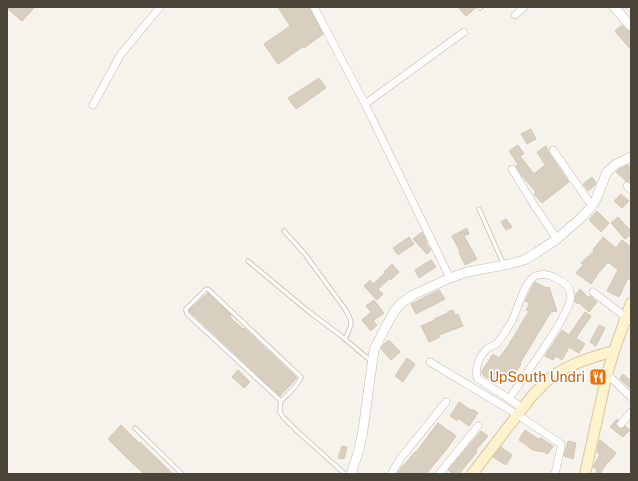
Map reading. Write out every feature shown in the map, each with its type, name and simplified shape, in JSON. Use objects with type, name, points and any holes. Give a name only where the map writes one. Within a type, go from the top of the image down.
[{"type":"main road","points":[[585,474],[607,374],[614,351],[628,319],[631,303]]},
{"type":"main road","points":[[472,474],[520,411],[542,386],[558,373],[578,363],[614,351]]},
{"type":"street","points":[[94,105],[121,54],[160,7]]},
{"type":"street","points":[[314,7],[365,104],[450,278]]},
{"type":"street","points":[[515,15],[524,7]]},
{"type":"street","points":[[614,7],[631,26]]},
{"type":"street","points":[[365,104],[464,32]]},
{"type":"street","points":[[554,150],[592,206]]},
{"type":"street","points":[[351,474],[359,450],[363,430],[374,350],[394,312],[400,304],[413,295],[450,278],[472,271],[524,260],[539,251],[573,226],[592,206],[607,172],[616,164],[631,157]]},
{"type":"street","points":[[512,169],[557,239]]},
{"type":"street","points":[[509,399],[551,337],[570,302],[571,294],[569,288],[557,279],[548,275],[535,276],[530,281],[519,300],[512,321],[497,343],[482,355],[477,364],[476,371],[477,378],[509,399],[520,411],[561,444],[562,447],[555,474]]},
{"type":"street","points":[[593,292],[628,319]]},
{"type":"street","points":[[430,362],[520,411]]},
{"type":"street","points":[[607,374],[631,397]]},
{"type":"street","points":[[391,474],[400,459],[446,402]]},
{"type":"street","points":[[621,424],[631,412]]},
{"type":"street","points":[[438,474],[478,426]]},
{"type":"lane","points":[[479,209],[505,265]]},
{"type":"lane","points":[[284,231],[304,253],[351,319],[351,326],[345,339]]},
{"type":"lane","points":[[248,261],[372,362]]},
{"type":"lane","points":[[281,401],[187,314],[186,309],[205,290],[209,290],[301,377],[299,382],[281,401],[280,412],[287,421],[345,474]]},
{"type":"lane","points":[[135,428],[182,474]]},
{"type":"building","points":[[7,7],[35,7],[22,21]]},
{"type":"building","points":[[278,7],[309,7],[323,34],[278,64],[264,44],[290,26]]},
{"type":"building","points":[[458,7],[477,7],[466,16]]},
{"type":"building","points":[[622,25],[631,32],[631,50],[615,31]]},
{"type":"building","points":[[319,78],[326,88],[296,109],[288,98]]},
{"type":"building","points":[[531,129],[536,139],[527,144],[521,134]]},
{"type":"building","points":[[518,145],[524,154],[520,156],[534,174],[545,165],[537,152],[546,146],[549,153],[569,182],[542,203],[534,194],[536,192],[522,176],[516,166],[518,164],[509,151]]},
{"type":"building","points":[[628,165],[631,168],[631,183],[626,181],[616,172]]},
{"type":"building","points":[[592,177],[596,183],[588,191],[583,184]]},
{"type":"building","points":[[621,194],[629,201],[622,208],[614,201]]},
{"type":"building","points":[[597,211],[609,223],[601,232],[589,220]]},
{"type":"building","points":[[618,217],[631,231],[631,234],[625,239],[611,223]]},
{"type":"building","points":[[506,219],[512,227],[506,230],[501,222]]},
{"type":"building","points":[[467,228],[469,234],[464,236],[477,259],[465,265],[452,236]]},
{"type":"building","points":[[422,232],[427,242],[426,243],[431,250],[427,254],[413,239]]},
{"type":"building","points":[[409,237],[414,244],[398,255],[393,248]]},
{"type":"building","points":[[603,237],[616,248],[622,240],[631,247],[631,280],[628,278],[619,297],[607,291],[618,270],[608,262],[591,284],[576,273],[583,265],[581,263],[594,251],[593,250]]},
{"type":"building","points":[[431,260],[436,267],[419,278],[415,270]]},
{"type":"building","points":[[392,264],[399,272],[378,289],[383,294],[377,300],[364,286],[370,280],[373,284]]},
{"type":"building","points":[[535,282],[546,288],[549,287],[557,311],[551,312],[520,363],[521,364],[513,376],[514,379],[494,383],[482,374],[482,371],[493,354],[499,358],[529,311],[526,310],[530,303],[525,301]]},
{"type":"building","points":[[580,289],[588,297],[590,296],[597,302],[589,312],[578,302],[577,304],[575,302],[576,294]]},
{"type":"building","points":[[439,290],[445,299],[416,314],[411,304]]},
{"type":"building","points":[[208,293],[231,315],[230,317],[243,329],[244,328],[297,378],[280,396],[190,312],[189,310]]},
{"type":"building","points":[[374,300],[384,313],[373,321],[377,325],[371,331],[362,320],[371,312],[366,306]]},
{"type":"building","points":[[453,310],[455,315],[458,314],[463,326],[439,335],[440,337],[429,342],[421,326]]},
{"type":"building","points":[[585,312],[591,316],[576,338],[585,344],[579,353],[569,347],[562,360],[556,356],[553,360],[545,356],[562,330],[569,335]]},
{"type":"building","points":[[599,325],[605,328],[596,346],[590,342]]},
{"type":"building","points":[[389,340],[400,352],[391,360],[381,349]]},
{"type":"building","points":[[407,358],[415,364],[403,382],[395,376]]},
{"type":"building","points":[[238,370],[250,382],[244,388],[232,377]]},
{"type":"building","points":[[623,374],[631,381],[631,389],[620,379]]},
{"type":"building","points":[[459,402],[478,413],[469,426],[458,418],[457,421],[450,416]]},
{"type":"building","points":[[617,419],[616,425],[618,428],[622,429],[625,426],[630,430],[623,437],[610,427]]},
{"type":"building","points":[[438,423],[456,436],[446,450],[426,474],[397,474],[402,466],[416,452]]},
{"type":"building","points":[[121,425],[173,474],[144,474],[108,439]]},
{"type":"building","points":[[525,430],[538,439],[541,438],[553,446],[548,454],[533,450],[519,440]]},
{"type":"building","points":[[481,431],[488,436],[459,474],[453,474],[448,470]]},
{"type":"building","points":[[600,440],[616,453],[609,462],[608,461],[600,474],[596,474],[597,469],[593,467],[600,454],[597,452]]},
{"type":"building","points":[[568,441],[576,443],[573,459],[564,456]]},
{"type":"building","points":[[342,446],[347,447],[344,459],[338,458]]},
{"type":"building","points":[[501,447],[512,455],[506,465],[493,457]]},
{"type":"place","name":"UpSouth Undri","points":[[598,377]]}]
